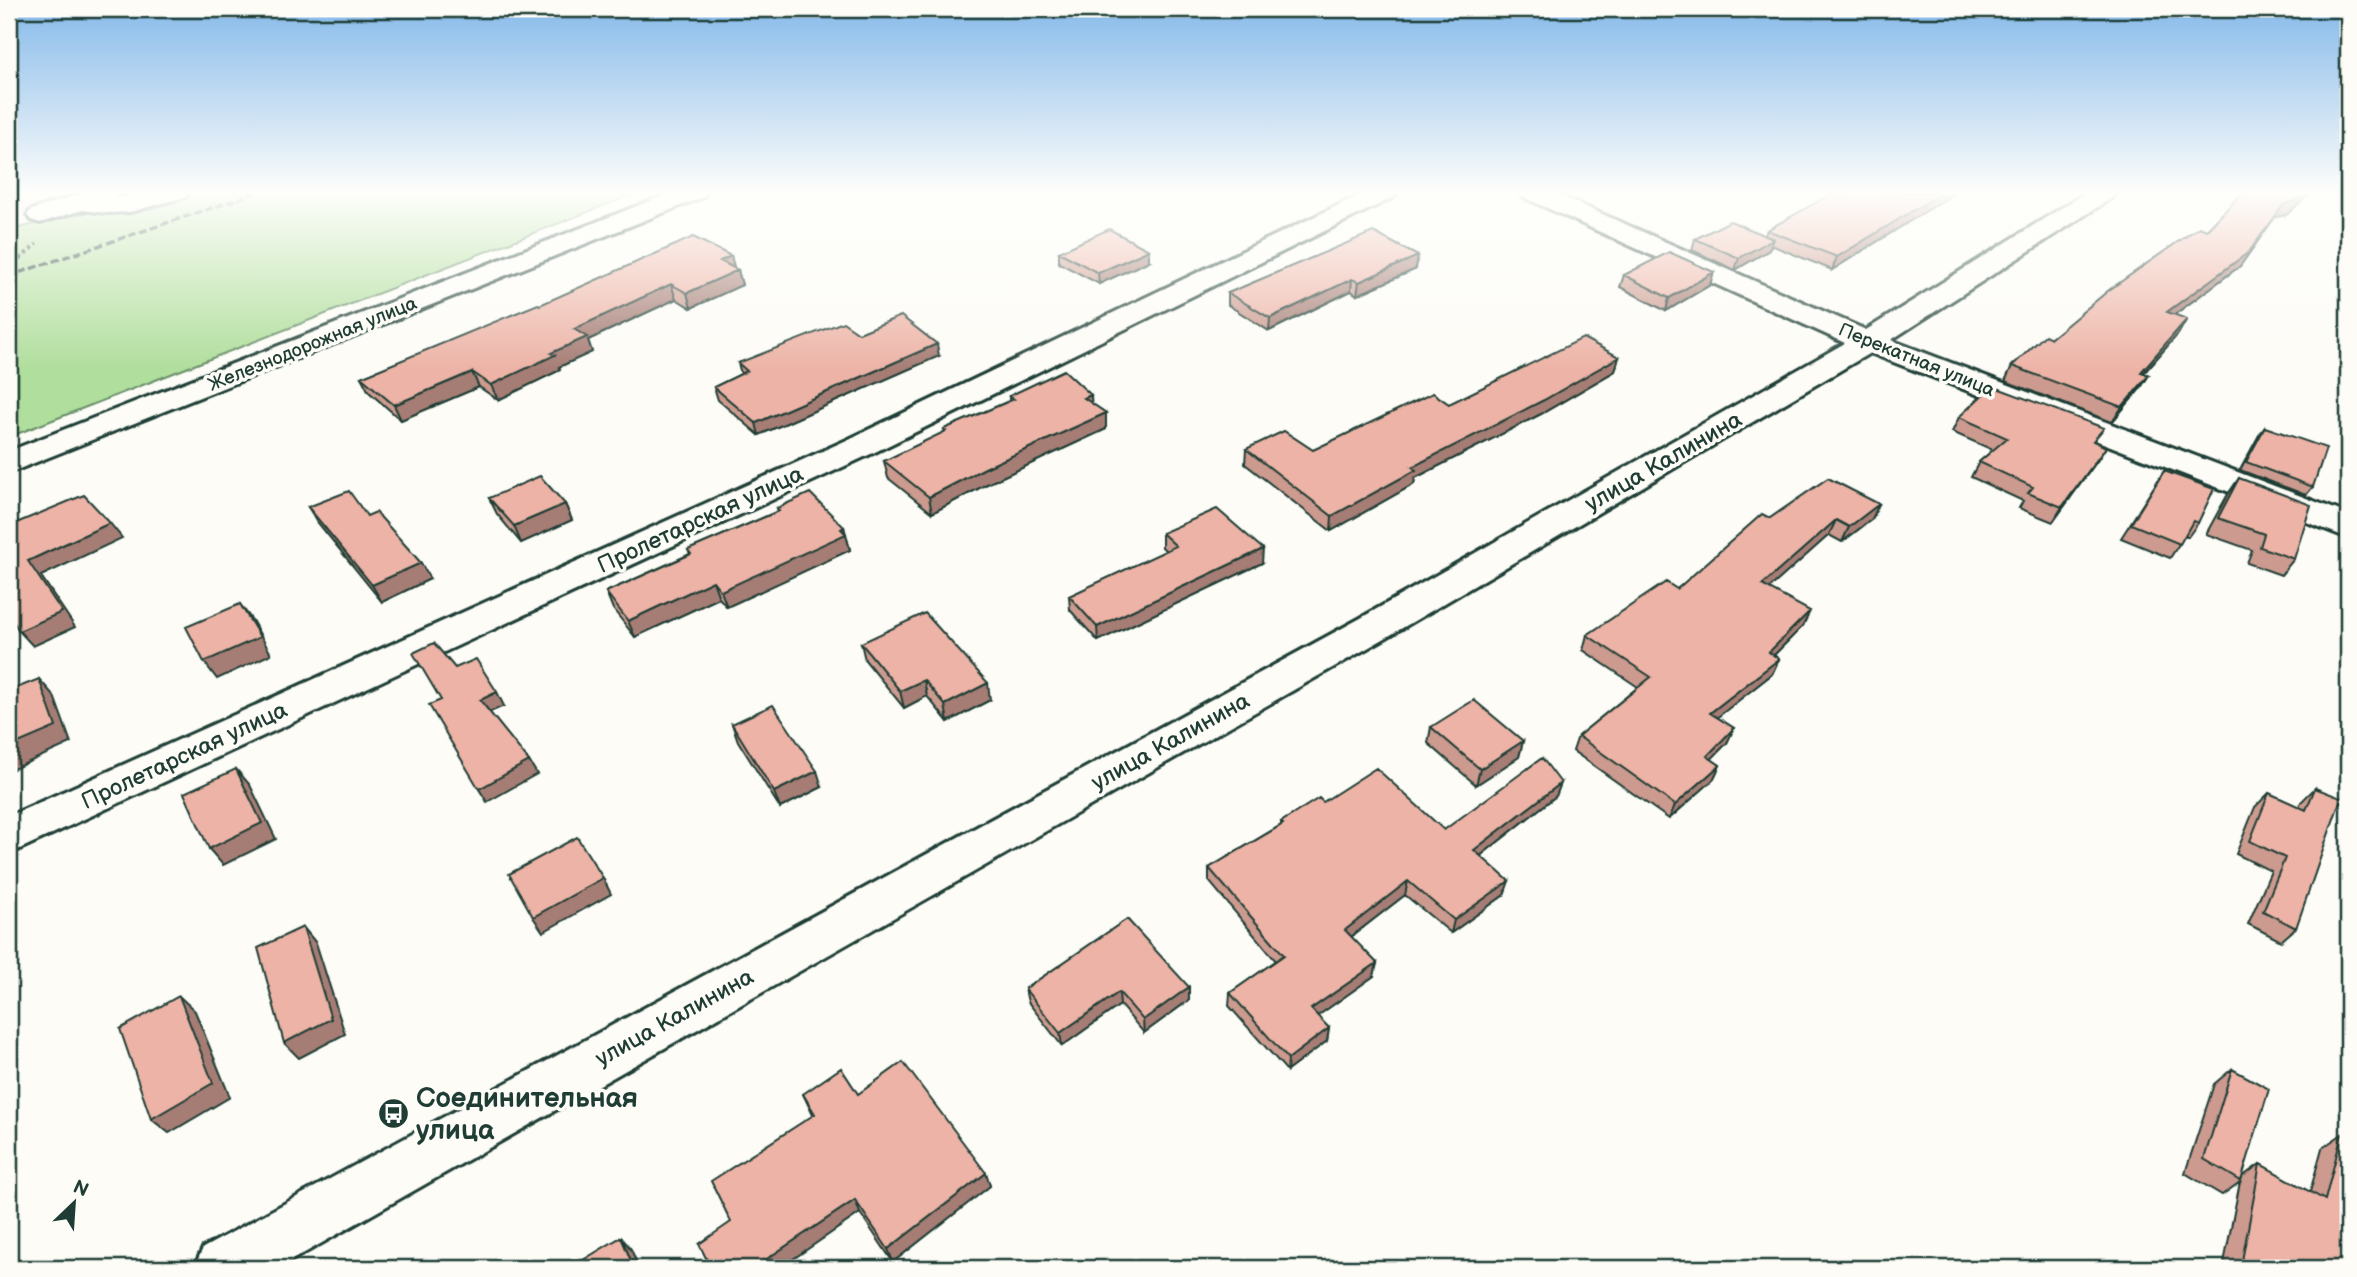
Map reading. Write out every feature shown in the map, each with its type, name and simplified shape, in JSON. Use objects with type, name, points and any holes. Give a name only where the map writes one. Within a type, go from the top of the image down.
[{"type":"street","name":"Железнодорожная улица","points":[[9,463],[543,252]]},
{"type":"street","name":"Пролетарская улица","points":[[9,836],[848,452],[1262,252]]},
{"type":"street","name":"Перекатная улица","points":[[1665,252],[1868,342],[2348,527]]},
{"type":"street","name":"улица Калинина","points":[[223,1268],[1373,628],[1868,342],[2010,252]]},
{"type":"green space","points":[[9,252],[486,252],[9,437]]},
{"type":"building","points":[[660,252],[722,252],[731,256],[720,261],[738,270],[687,293],[671,284],[574,329],[587,337],[491,385],[472,372],[394,405],[361,377],[540,305]]},
{"type":"building","points":[[1060,252],[1145,252],[1098,273]]},
{"type":"building","points":[[1326,252],[1410,252],[1418,256],[1359,282],[1352,279],[1270,318],[1228,293]]},
{"type":"building","points":[[1669,252],[1714,272],[1669,298],[1624,275]]},
{"type":"building","points":[[1724,252],[1750,252],[1739,258]]},
{"type":"building","points":[[1823,252],[1846,252],[1837,257]]},
{"type":"building","points":[[2164,252],[2249,252],[2167,312],[2187,319],[2141,372],[2149,375],[2122,407],[2012,366],[2045,335],[2051,338],[2109,290]]},
{"type":"building","points":[[901,316],[937,344],[756,423],[714,387],[747,371],[738,363],[843,322],[859,333]]},
{"type":"building","points":[[1583,338],[1619,357],[1544,400],[1412,467],[1416,470],[1332,516],[1246,449],[1284,431],[1313,450],[1433,393],[1449,404]]},
{"type":"building","points":[[1064,370],[1091,395],[1084,398],[1106,413],[985,468],[929,497],[884,461],[946,431],[944,429],[1014,399],[1009,396]]},
{"type":"building","points":[[1992,386],[2104,428],[2093,441],[2106,447],[2062,507],[2028,493],[2033,487],[1979,462],[2007,438],[1959,417]]},
{"type":"building","points":[[2265,427],[2326,448],[2313,487],[2246,462]]},
{"type":"building","points":[[2164,471],[2214,489],[2198,523],[2193,521],[2180,544],[2131,524]]},
{"type":"building","points":[[540,476],[565,504],[514,526],[489,498]]},
{"type":"building","points":[[1828,478],[1879,504],[1849,527],[1836,520],[1762,585],[1810,611],[1769,652],[1779,659],[1710,713],[1734,728],[1707,756],[1720,765],[1675,805],[1578,736],[1651,677],[1587,635],[1666,582],[1677,589],[1762,514],[1770,518]]},
{"type":"building","points":[[2239,478],[2311,505],[2294,559],[2260,547],[2264,534],[2218,518]]},
{"type":"building","points":[[349,491],[367,516],[376,512],[421,563],[372,585],[308,507]]},
{"type":"building","points":[[810,493],[844,527],[841,529],[846,534],[721,591],[713,581],[628,621],[606,592],[691,554],[688,550],[779,511],[777,508]]},
{"type":"building","points":[[84,495],[110,523],[28,561],[62,612],[19,631],[9,614],[9,526]]},
{"type":"building","points":[[1217,509],[1263,549],[1097,627],[1069,596],[1176,546],[1162,533]]},
{"type":"building","points":[[240,604],[260,637],[204,662],[186,627]]},
{"type":"building","points":[[925,613],[988,683],[945,705],[924,680],[900,691],[861,643]]},
{"type":"building","points":[[434,643],[455,668],[476,659],[497,692],[480,700],[529,761],[479,789],[429,705],[441,700],[413,653]]},
{"type":"building","points":[[39,679],[56,727],[9,747],[9,691]]},
{"type":"building","points":[[1474,700],[1523,741],[1480,769],[1431,727]]},
{"type":"building","points":[[773,705],[817,771],[774,792],[732,724]]},
{"type":"building","points":[[1542,758],[1561,783],[1474,850],[1509,881],[1454,920],[1408,881],[1345,930],[1377,963],[1311,1009],[1329,1028],[1288,1059],[1230,993],[1284,955],[1209,868],[1283,824],[1281,822],[1319,798],[1323,802],[1376,768],[1444,830]]},
{"type":"building","points":[[236,769],[262,823],[209,849],[184,793]]},
{"type":"building","points":[[2315,788],[2341,798],[2296,928],[2263,911],[2285,858],[2250,841],[2269,793],[2306,810]]},
{"type":"building","points":[[577,837],[603,878],[533,917],[509,874]]},
{"type":"building","points":[[1127,919],[1189,987],[1143,1020],[1119,992],[1060,1033],[1025,989]]},
{"type":"building","points":[[303,927],[331,1019],[284,1043],[258,948]]},
{"type":"building","points":[[179,996],[213,1083],[151,1119],[120,1029]]},
{"type":"building","points":[[903,1062],[986,1173],[888,1249],[855,1200],[765,1260],[769,1268],[711,1268],[699,1244],[731,1222],[711,1181],[815,1114],[803,1094],[841,1068],[858,1094]]},
{"type":"building","points":[[2232,1069],[2269,1089],[2241,1181],[2204,1159]]},
{"type":"building","points":[[2342,1134],[2348,1138],[2348,1268],[2241,1266],[2260,1164],[2325,1200]]},
{"type":"building","points":[[621,1237],[634,1268],[570,1268]]},
{"type":"railway","points":[[9,276],[82,252]]},
{"type":"place","name":"Соединительная улица","points":[[393,1113]]}]
